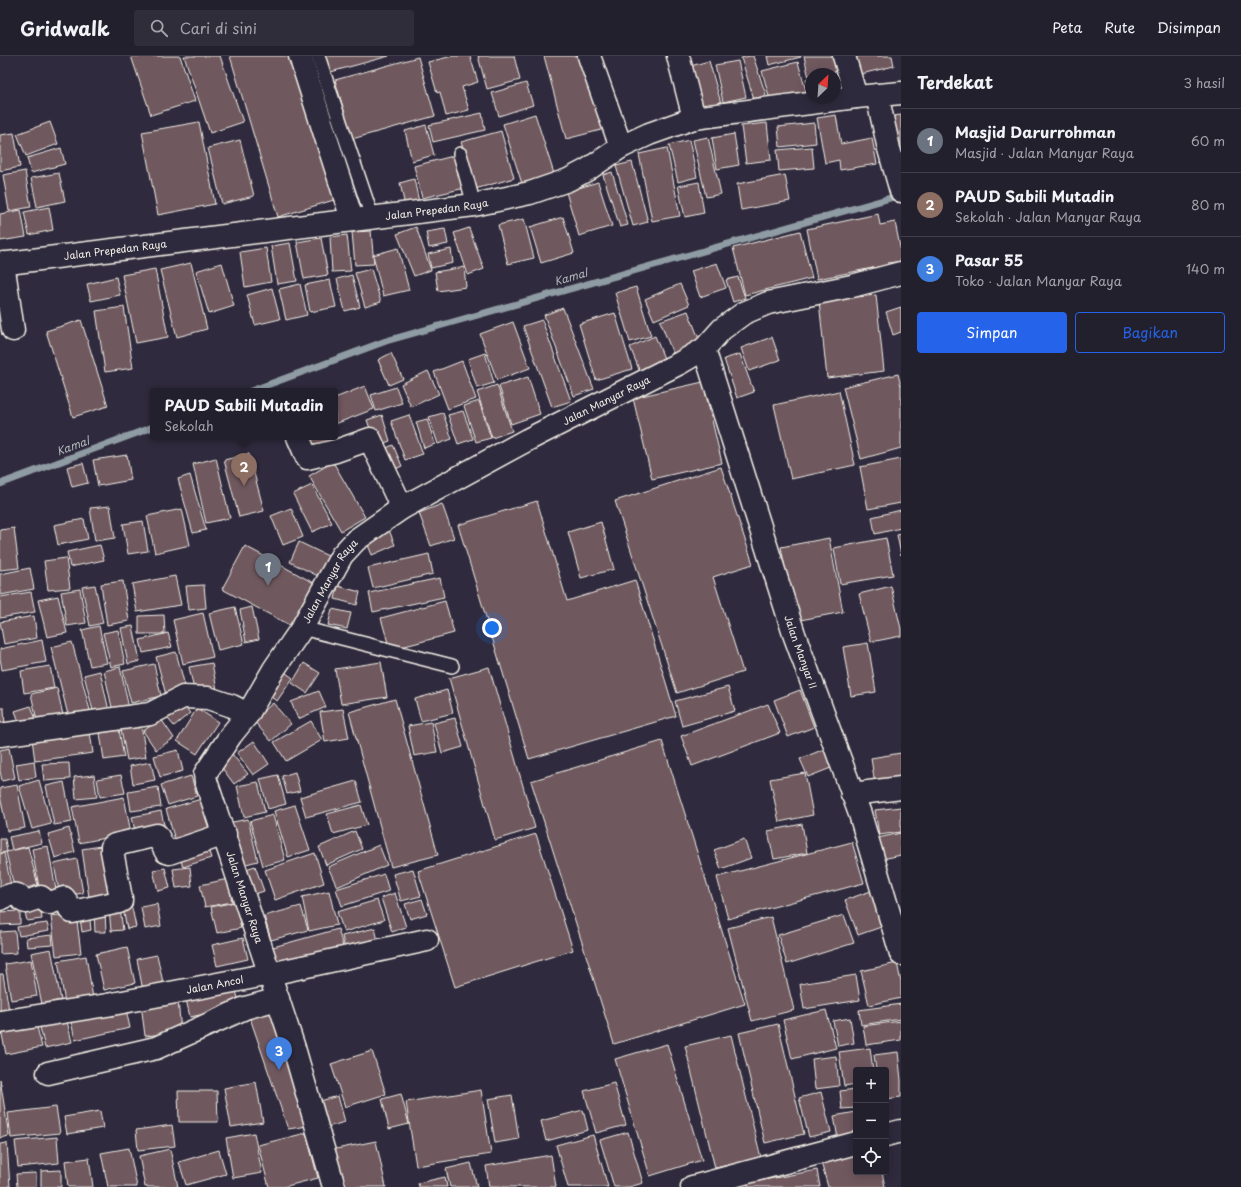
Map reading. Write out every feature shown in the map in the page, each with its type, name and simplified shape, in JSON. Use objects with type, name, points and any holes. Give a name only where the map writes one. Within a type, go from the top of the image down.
[{"type":"street","points":[[300,56],[362,218]]},
{"type":"street","points":[[589,56],[621,147]]},
{"type":"street","points":[[678,56],[694,118]]},
{"type":"street","points":[[844,56],[856,97]]},
{"type":"street","name":"Jalan Prepedan Raya","points":[[2,264],[474,205],[530,193],[568,180],[587,170],[621,147],[649,134],[694,118],[856,97],[901,93]]},
{"type":"street","points":[[877,95],[901,191]]},
{"type":"street","points":[[2,264],[13,330]]},
{"type":"street","name":"Jalan Manyar Raya","points":[[334,1187],[294,1048],[205,774],[231,735],[248,714],[274,669],[302,628],[342,555],[356,540],[402,508],[527,440],[680,363],[704,349],[722,329],[744,312],[768,303],[852,286],[901,273]]},
{"type":"street","name":"Jalan Manyar II","points":[[704,349],[794,634],[860,814],[901,954]]},
{"type":"street","points":[[299,440],[307,458],[336,451],[370,438],[402,508]]},
{"type":"street","points":[[0,735],[150,714],[183,697],[208,698],[232,706],[248,714]]},
{"type":"street","points":[[852,794],[901,788]]},
{"type":"street","points":[[0,899],[13,894],[16,894],[24,902],[41,897],[50,903],[64,898],[67,900],[72,912],[119,902],[121,901],[121,898],[112,851],[112,847],[115,845],[156,835],[158,836],[166,852],[169,853],[225,834]]},
{"type":"street","name":"Jalan Ancol","points":[[0,1022],[107,1005],[270,974],[427,940]]},
{"type":"street","points":[[48,1073],[156,1048],[245,1008],[278,1000]]},
{"type":"street","points":[[889,1135],[901,1132]]},
{"type":"street","points":[[692,1187],[739,1181],[853,1144]]},
{"type":"lane","points":[[318,56],[362,218]]},
{"type":"lane","points":[[460,154],[474,205]]},
{"type":"lane","points":[[302,628],[452,666]]},
{"type":"building","points":[[131,56],[180,56],[195,101],[151,115]]},
{"type":"building","points":[[184,56],[220,56],[243,122],[210,133]]},
{"type":"building","points":[[230,56],[295,56],[337,199],[278,217]]},
{"type":"building","points":[[323,56],[389,56],[327,73]]},
{"type":"building","points":[[453,56],[470,56],[478,82],[462,87],[469,110],[446,116],[440,92],[437,93],[428,62]]},
{"type":"building","points":[[478,56],[514,56],[520,80],[487,89]]},
{"type":"building","points":[[544,56],[586,56],[605,129],[566,139]]},
{"type":"building","points":[[753,56],[766,95],[754,99],[741,58]]},
{"type":"building","points":[[767,56],[801,56],[801,57],[769,65]]},
{"type":"building","points":[[804,56],[840,56],[843,70],[841,70],[841,68],[807,68]]},
{"type":"building","points":[[856,56],[892,56],[894,66],[861,74]]},
{"type":"building","points":[[418,57],[435,116],[352,139],[335,80]]},
{"type":"building","points":[[709,61],[721,103],[694,110],[683,68]]},
{"type":"building","points":[[738,61],[746,97],[723,102],[715,65]]},
{"type":"building","points":[[798,62],[805,91],[770,100],[762,71]]},
{"type":"building","points":[[526,83],[533,105],[499,116],[492,93]]},
{"type":"building","points":[[482,113],[485,130],[433,142],[429,125]]},
{"type":"building","points":[[535,114],[556,180],[524,190],[503,124]]},
{"type":"building","points":[[836,115],[841,144],[872,138],[877,164],[840,170],[839,160],[825,163],[817,118]]},
{"type":"building","points":[[901,115],[901,149],[891,151],[886,117]]},
{"type":"building","points":[[50,122],[58,144],[26,156],[17,134]]},
{"type":"building","points":[[199,122],[215,204],[158,215],[142,132]]},
{"type":"building","points":[[767,123],[771,160],[746,163],[741,126]]},
{"type":"building","points":[[814,123],[816,143],[780,147],[778,127]]},
{"type":"building","points":[[426,125],[434,155],[412,161],[405,131]]},
{"type":"building","points":[[501,131],[514,178],[475,189],[461,142]]},
{"type":"building","points":[[14,133],[20,167],[0,171],[0,135]]},
{"type":"building","points":[[734,134],[739,165],[717,169],[712,138]]},
{"type":"building","points":[[708,137],[721,194],[706,197],[693,140]]},
{"type":"building","points":[[240,140],[254,196],[222,204],[208,148]]},
{"type":"building","points":[[689,140],[697,177],[678,182],[669,145]]},
{"type":"building","points":[[812,147],[814,168],[779,171],[777,150]]},
{"type":"building","points":[[61,148],[65,164],[31,173],[27,158]]},
{"type":"building","points":[[667,148],[680,216],[652,221],[639,154]]},
{"type":"building","points":[[457,155],[465,188],[422,198],[414,166]]},
{"type":"building","points":[[632,162],[648,222],[633,226],[616,166]]},
{"type":"building","points":[[25,171],[31,207],[9,211],[3,175]]},
{"type":"building","points":[[612,172],[628,225],[620,227],[603,175]]},
{"type":"building","points":[[59,173],[65,201],[37,207],[31,178]]},
{"type":"building","points":[[785,175],[790,201],[741,210],[737,184]]},
{"type":"building","points":[[414,179],[419,202],[405,206],[400,183]]},
{"type":"building","points":[[598,182],[612,226],[579,236],[566,192]]},
{"type":"building","points":[[699,182],[704,213],[685,217],[678,186]]},
{"type":"building","points":[[49,207],[53,230],[29,235],[24,212]]},
{"type":"building","points":[[21,210],[26,237],[0,241],[0,214]]},
{"type":"building","points":[[878,214],[880,225],[895,222],[901,252],[901,261],[817,279],[807,229]]},
{"type":"building","points":[[563,217],[574,253],[541,263],[530,227]]},
{"type":"building","points":[[524,219],[534,258],[508,264],[498,225]]},
{"type":"building","points":[[416,227],[431,270],[414,276],[397,234]]},
{"type":"building","points":[[469,228],[484,269],[468,275],[454,233]]},
{"type":"building","points":[[445,229],[448,244],[429,248],[426,232]]},
{"type":"building","points":[[371,231],[374,264],[355,265],[352,232]]},
{"type":"building","points":[[800,231],[812,278],[745,295],[733,248]]},
{"type":"building","points":[[347,235],[351,271],[332,272],[330,237]]},
{"type":"building","points":[[321,238],[328,275],[304,279],[297,242]]},
{"type":"building","points":[[290,243],[297,281],[277,284],[271,246]]},
{"type":"building","points":[[266,248],[271,282],[245,287],[240,252]]},
{"type":"building","points":[[398,248],[409,290],[383,296],[373,255]]},
{"type":"building","points":[[451,249],[453,263],[431,268],[428,254]]},
{"type":"building","points":[[191,263],[207,329],[177,337],[160,270]]},
{"type":"building","points":[[222,263],[234,306],[209,314],[196,271]]},
{"type":"building","points":[[717,263],[726,288],[700,297],[691,271]]},
{"type":"building","points":[[464,267],[466,287],[438,291],[435,272]]},
{"type":"building","points":[[155,269],[168,337],[136,343],[122,275]]},
{"type":"building","points":[[371,269],[381,302],[365,307],[355,273]]},
{"type":"building","points":[[352,275],[360,307],[345,311],[337,279]]},
{"type":"building","points":[[116,277],[120,295],[91,301],[87,284]]},
{"type":"building","points":[[738,277],[745,298],[733,302],[726,280]]},
{"type":"building","points":[[330,280],[336,307],[310,312],[305,285]]},
{"type":"building","points":[[300,284],[307,315],[286,320],[279,289]]},
{"type":"building","points":[[680,284],[689,305],[654,320],[645,299]]},
{"type":"building","points":[[636,287],[651,336],[630,342],[615,293]]},
{"type":"building","points":[[272,288],[280,319],[255,325],[247,295]]},
{"type":"building","points":[[876,295],[884,371],[827,378],[819,301]]},
{"type":"building","points":[[124,307],[133,368],[105,372],[96,311]]},
{"type":"building","points":[[901,307],[901,332],[893,335],[886,312]]},
{"type":"building","points":[[563,308],[594,389],[574,396],[544,315]]},
{"type":"building","points":[[688,311],[701,344],[673,354],[660,321]]},
{"type":"building","points":[[615,313],[632,369],[596,380],[579,324]]},
{"type":"building","points":[[81,320],[108,406],[73,417],[46,331]]},
{"type":"building","points":[[542,320],[571,401],[552,407],[523,326]]},
{"type":"building","points":[[513,322],[530,368],[497,380],[480,334]]},
{"type":"building","points":[[655,336],[665,361],[640,372],[630,347]]},
{"type":"building","points":[[772,337],[780,360],[749,371],[741,348]]},
{"type":"building","points":[[391,353],[403,379],[389,385],[378,360]]},
{"type":"building","points":[[485,353],[494,383],[477,388],[468,359]]},
{"type":"building","points":[[740,354],[754,392],[737,398],[724,359]]},
{"type":"building","points":[[462,361],[476,399],[448,409],[434,372]]},
{"type":"building","points":[[428,371],[439,394],[411,407],[401,384]]},
{"type":"building","points":[[898,374],[901,386],[901,448],[861,459],[843,387]]},
{"type":"building","points":[[528,377],[540,414],[511,424],[499,386]]},
{"type":"building","points":[[703,382],[722,463],[652,479],[633,398]]},
{"type":"building","points":[[497,385],[512,431],[492,438],[477,392]]},
{"type":"building","points":[[365,386],[374,409],[338,423],[338,397]]},
{"type":"building","points":[[396,387],[402,403],[376,411],[371,395]]},
{"type":"building","points":[[839,391],[855,465],[791,479],[774,405]]},
{"type":"building","points":[[479,401],[491,438],[476,442],[464,406]]},
{"type":"building","points":[[463,411],[473,439],[458,444],[448,415]]},
{"type":"building","points":[[443,413],[452,439],[438,444],[429,417]]},
{"type":"building","points":[[382,415],[390,441],[376,446],[367,420]]},
{"type":"building","points":[[409,415],[423,454],[405,460],[391,421]]},
{"type":"building","points":[[427,419],[435,444],[424,448],[416,422]]},
{"type":"building","points":[[307,440],[332,440],[333,443],[311,452]]},
{"type":"building","points":[[393,445],[402,466],[389,472],[380,451]]},
{"type":"building","points":[[249,454],[264,511],[239,517],[224,460]]},
{"type":"building","points":[[127,455],[131,480],[98,486],[93,460]]},
{"type":"building","points":[[216,458],[230,518],[206,523],[193,464]]},
{"type":"building","points":[[901,459],[901,503],[868,509],[860,467]]},
{"type":"building","points":[[333,462],[365,517],[341,531],[309,476]]},
{"type":"building","points":[[83,463],[88,483],[72,487],[67,467]]},
{"type":"building","points":[[721,467],[753,564],[713,577],[743,672],[677,693],[615,501]]},
{"type":"building","points":[[190,475],[206,530],[193,533],[178,479]]},
{"type":"building","points":[[312,485],[332,523],[312,532],[293,494]]},
{"type":"building","points":[[537,501],[567,601],[635,580],[676,716],[529,759],[458,525]]},
{"type":"building","points":[[442,504],[454,538],[431,546],[419,513]]},
{"type":"building","points":[[110,506],[115,538],[95,541],[90,508]]},
{"type":"building","points":[[291,508],[303,537],[283,545],[271,516]]},
{"type":"building","points":[[182,509],[190,545],[155,553],[147,516]]},
{"type":"building","points":[[901,510],[901,528],[875,534],[872,517]]},
{"type":"building","points":[[84,519],[88,539],[58,545],[54,525]]},
{"type":"building","points":[[143,521],[148,551],[128,554],[123,524]]},
{"type":"building","points":[[601,522],[614,569],[581,578],[568,532]]},
{"type":"building","points":[[14,528],[19,568],[0,570],[0,530]]},
{"type":"building","points":[[389,530],[395,545],[372,555],[366,540]]},
{"type":"building","points":[[901,534],[901,555],[897,535]]},
{"type":"building","points":[[829,538],[843,612],[795,621],[781,547]]},
{"type":"building","points":[[886,538],[893,575],[840,584],[834,548]]},
{"type":"building","points":[[299,542],[330,557],[320,577],[290,562]]},
{"type":"building","points":[[100,545],[104,560],[70,567],[67,552]]},
{"type":"building","points":[[245,546],[314,583],[291,626],[222,589]]},
{"type":"building","points":[[429,554],[433,574],[373,588],[368,568]]},
{"type":"building","points":[[66,558],[70,588],[48,590],[44,561]]},
{"type":"building","points":[[30,568],[34,589],[0,595],[0,574]]},
{"type":"building","points":[[175,576],[181,605],[137,612],[132,584]]},
{"type":"building","points":[[440,578],[444,597],[373,612],[369,593]]},
{"type":"building","points":[[123,581],[129,621],[107,625],[101,584]]},
{"type":"building","points":[[95,585],[103,623],[90,626],[82,587]]},
{"type":"building","points":[[204,585],[206,608],[189,610],[186,586]]},
{"type":"building","points":[[338,586],[360,592],[357,605],[335,599]]},
{"type":"building","points":[[891,586],[901,629],[901,636],[871,642],[859,594]]},
{"type":"building","points":[[80,589],[86,623],[67,626],[61,592]]},
{"type":"building","points":[[31,592],[35,612],[0,618],[0,597]]},
{"type":"building","points":[[58,596],[67,633],[47,637],[38,600]]},
{"type":"building","points":[[445,601],[454,633],[390,650],[381,618]]},
{"type":"building","points":[[235,607],[244,644],[218,650],[209,613]]},
{"type":"building","points":[[252,607],[259,639],[246,642],[240,610]]},
{"type":"building","points":[[332,609],[351,613],[347,629],[328,625]]},
{"type":"building","points":[[203,613],[213,657],[183,664],[173,620]]},
{"type":"building","points":[[164,615],[165,634],[139,634],[139,616]]},
{"type":"building","points":[[34,616],[37,638],[4,644],[0,622]]},
{"type":"building","points":[[99,626],[107,663],[90,666],[82,630]]},
{"type":"building","points":[[133,626],[140,661],[128,664],[121,628]]},
{"type":"building","points":[[118,630],[125,664],[111,667],[103,633]]},
{"type":"building","points":[[168,633],[172,647],[143,653],[140,640]]},
{"type":"building","points":[[42,640],[46,662],[2,670],[0,649]]},
{"type":"building","points":[[72,642],[92,718],[70,723],[51,647]]},
{"type":"building","points":[[868,643],[876,692],[851,696],[843,647]]},
{"type":"building","points":[[176,652],[186,690],[166,695],[156,657]]},
{"type":"building","points":[[381,662],[387,697],[341,704],[335,669]]},
{"type":"building","points":[[212,663],[217,690],[195,694],[189,667]]},
{"type":"building","points":[[304,663],[320,673],[307,693],[292,683]]},
{"type":"building","points":[[154,664],[161,696],[131,703],[123,671]]},
{"type":"building","points":[[50,666],[54,688],[24,693],[21,671]]},
{"type":"building","points":[[120,667],[130,713],[114,717],[104,671]]},
{"type":"building","points":[[489,667],[535,828],[495,840],[449,678]]},
{"type":"building","points":[[279,668],[293,678],[277,701],[263,692]]},
{"type":"building","points":[[100,671],[110,715],[95,719],[84,675]]},
{"type":"building","points":[[728,687],[735,711],[682,726],[675,701]]},
{"type":"building","points":[[57,688],[65,724],[39,729],[31,694]]},
{"type":"building","points":[[447,690],[453,713],[421,721],[415,699]]},
{"type":"building","points":[[800,690],[814,727],[788,737],[774,700]]},
{"type":"building","points":[[319,691],[326,707],[298,719],[291,702]]},
{"type":"building","points":[[395,699],[438,855],[391,867],[349,712]]},
{"type":"building","points":[[179,701],[190,713],[174,726],[164,714]]},
{"type":"building","points":[[273,703],[291,724],[271,741],[253,720]]},
{"type":"building","points":[[768,704],[780,733],[692,766],[681,736]]},
{"type":"building","points":[[31,706],[37,722],[21,727],[15,711]]},
{"type":"building","points":[[0,708],[4,708],[5,728],[0,728]]},
{"type":"building","points":[[197,708],[218,722],[197,754],[177,741]]},
{"type":"building","points":[[343,709],[349,738],[325,742],[320,712]]},
{"type":"building","points":[[455,718],[463,747],[442,753],[434,723]]},
{"type":"building","points":[[161,719],[174,738],[156,750],[143,731]]},
{"type":"building","points":[[311,721],[322,740],[286,761],[274,742]]},
{"type":"building","points":[[431,722],[437,752],[414,756],[408,726]]},
{"type":"building","points":[[141,725],[146,757],[127,760],[121,729]]},
{"type":"building","points":[[119,730],[124,757],[104,760],[100,733]]},
{"type":"building","points":[[90,732],[93,753],[35,761],[32,739]]},
{"type":"building","points":[[254,741],[269,764],[253,775],[237,753]]},
{"type":"building","points":[[662,741],[745,1004],[614,1044],[531,781]]},
{"type":"building","points":[[829,747],[836,766],[808,777],[800,759]]},
{"type":"building","points":[[9,748],[15,778],[2,781],[0,771],[0,750]]},
{"type":"building","points":[[178,750],[183,771],[160,777],[154,756]]},
{"type":"building","points":[[901,753],[901,782],[875,785],[871,758]]},
{"type":"building","points":[[232,754],[248,774],[234,784],[219,764]]},
{"type":"building","points":[[34,761],[36,777],[19,780],[16,764]]},
{"type":"building","points":[[151,762],[155,780],[133,784],[130,766]]},
{"type":"building","points":[[69,763],[70,779],[44,781],[42,764]]},
{"type":"building","points":[[295,772],[300,791],[287,794],[282,776]]},
{"type":"building","points":[[805,773],[813,815],[779,822],[770,779]]},
{"type":"building","points":[[94,775],[97,797],[76,799],[74,777]]},
{"type":"building","points":[[121,775],[125,793],[100,797],[97,779]]},
{"type":"building","points":[[278,775],[286,804],[268,809],[260,779]]},
{"type":"building","points":[[191,776],[197,796],[168,805],[161,785]]},
{"type":"building","points":[[39,780],[51,824],[32,829],[19,786]]},
{"type":"building","points":[[356,781],[362,802],[306,817],[300,797]]},
{"type":"building","points":[[64,782],[72,822],[54,825],[46,786]]},
{"type":"building","points":[[258,782],[265,812],[244,817],[237,786]]},
{"type":"building","points":[[17,785],[25,828],[7,831],[0,788]]},
{"type":"building","points":[[158,787],[161,807],[131,811],[128,792]]},
{"type":"building","points":[[124,797],[131,833],[79,843],[72,807]]},
{"type":"building","points":[[205,798],[214,828],[175,840],[166,809]]},
{"type":"building","points":[[295,805],[310,850],[288,857],[274,811]]},
{"type":"building","points":[[361,805],[367,825],[333,834],[327,814]]},
{"type":"building","points":[[901,807],[901,832],[879,835],[875,810]]},
{"type":"building","points":[[161,811],[165,829],[136,836],[132,817]]},
{"type":"building","points":[[273,815],[285,860],[263,866],[250,821]]},
{"type":"building","points":[[248,819],[258,861],[238,866],[228,823]]},
{"type":"building","points":[[802,824],[807,853],[774,859],[768,831]]},
{"type":"building","points":[[69,828],[75,852],[55,858],[48,834]]},
{"type":"building","points":[[39,831],[42,843],[12,850],[9,837]]},
{"type":"building","points":[[355,831],[362,849],[326,865],[319,847]]},
{"type":"building","points":[[901,833],[901,855],[878,860],[873,839]]},
{"type":"building","points":[[536,834],[573,950],[455,987],[418,871]]},
{"type":"building","points":[[0,839],[5,839],[7,852],[0,853]]},
{"type":"building","points":[[744,839],[751,858],[721,869],[714,850]]},
{"type":"building","points":[[852,842],[864,883],[728,919],[717,877]]},
{"type":"building","points":[[206,843],[211,858],[183,867],[178,852]]},
{"type":"building","points":[[107,845],[115,893],[89,897],[82,849]]},
{"type":"building","points":[[379,845],[387,865],[337,887],[328,867]]},
{"type":"building","points":[[48,846],[56,890],[40,893],[32,849]]},
{"type":"building","points":[[28,847],[38,885],[15,891],[6,852]]},
{"type":"building","points":[[4,853],[11,885],[0,887],[0,854]]},
{"type":"building","points":[[315,853],[324,883],[275,900],[265,870]]},
{"type":"building","points":[[77,859],[83,893],[60,897],[54,864]]},
{"type":"building","points":[[255,866],[264,891],[249,896],[240,871]]},
{"type":"building","points":[[190,867],[192,886],[176,888],[173,869]]},
{"type":"building","points":[[165,868],[170,888],[158,891],[153,870]]},
{"type":"building","points":[[413,869],[421,896],[401,901],[393,874]]},
{"type":"building","points":[[384,874],[389,891],[342,906],[336,889]]},
{"type":"building","points":[[228,879],[232,902],[205,907],[200,885]]},
{"type":"building","points":[[874,890],[887,925],[858,935],[845,900]]},
{"type":"building","points":[[329,891],[337,925],[309,931],[302,897]]},
{"type":"building","points":[[395,893],[406,927],[392,932],[381,898]]},
{"type":"building","points":[[422,899],[427,914],[410,919],[405,904]]},
{"type":"building","points":[[377,900],[384,920],[344,932],[337,912]]},
{"type":"building","points":[[235,902],[241,928],[217,933],[211,907]]},
{"type":"building","points":[[157,904],[161,926],[145,929],[141,907]]},
{"type":"building","points":[[40,906],[42,919],[27,921],[24,908]]},
{"type":"building","points":[[301,906],[308,930],[271,940],[264,916]]},
{"type":"building","points":[[120,908],[123,930],[111,931],[109,909]]},
{"type":"building","points":[[132,908],[136,927],[127,929],[123,909]]},
{"type":"building","points":[[20,911],[20,924],[0,925],[0,912]]},
{"type":"building","points":[[89,911],[91,930],[82,932],[79,912]]},
{"type":"building","points":[[94,911],[105,911],[106,932],[95,932]]},
{"type":"building","points":[[76,913],[81,953],[56,956],[51,916]]},
{"type":"building","points":[[844,915],[854,943],[787,964],[778,935]]},
{"type":"building","points":[[771,917],[794,1010],[752,1021],[728,928]]},
{"type":"building","points":[[47,923],[49,931],[19,936],[17,927]]},
{"type":"building","points":[[375,928],[378,941],[345,949],[342,936]]},
{"type":"building","points":[[338,929],[344,950],[272,971],[266,949]]},
{"type":"building","points":[[15,931],[17,953],[0,954],[0,932]]},
{"type":"building","points":[[52,935],[53,945],[27,947],[26,938]]},
{"type":"building","points":[[243,938],[248,959],[217,966],[212,945]]},
{"type":"building","points":[[127,947],[135,983],[104,990],[96,954]]},
{"type":"building","points":[[51,949],[61,1000],[42,1004],[31,953]]},
{"type":"building","points":[[157,955],[164,987],[143,991],[137,959]]},
{"type":"building","points":[[86,956],[93,998],[65,1003],[58,961]]},
{"type":"building","points":[[31,960],[37,996],[11,1000],[5,964]]},
{"type":"building","points":[[897,963],[901,982],[901,998],[869,1005],[861,971]]},
{"type":"building","points":[[0,974],[3,974],[9,1010],[0,1012]]},
{"type":"building","points":[[856,975],[860,1000],[804,1009],[800,984]]},
{"type":"building","points":[[235,986],[240,1007],[190,1017],[185,995]]},
{"type":"building","points":[[178,1000],[181,1032],[145,1036],[141,1004]]},
{"type":"building","points":[[901,1004],[901,1019],[861,1025],[859,1010]]},
{"type":"building","points":[[125,1005],[130,1028],[75,1040],[70,1016]]},
{"type":"building","points":[[271,1008],[308,1126],[288,1129],[249,1015]]},
{"type":"building","points":[[826,1010],[836,1048],[792,1059],[783,1020]]},
{"type":"building","points":[[66,1017],[72,1042],[45,1048],[39,1023]]},
{"type":"building","points":[[850,1018],[854,1043],[838,1046],[833,1021]]},
{"type":"building","points":[[901,1021],[901,1040],[866,1045],[863,1026]]},
{"type":"building","points":[[36,1023],[42,1047],[6,1054],[1,1030]]},
{"type":"building","points":[[778,1024],[804,1134],[765,1143],[739,1033]]},
{"type":"building","points":[[731,1035],[761,1158],[715,1168],[685,1046]]},
{"type":"building","points":[[667,1044],[702,1160],[650,1176],[615,1059]]},
{"type":"building","points":[[870,1048],[873,1067],[853,1067],[853,1084],[844,1086],[839,1052]]},
{"type":"building","points":[[372,1051],[386,1094],[345,1107],[331,1064]]},
{"type":"building","points":[[898,1052],[901,1097],[889,1099],[889,1067],[876,1067],[874,1055]]},
{"type":"building","points":[[836,1056],[839,1086],[815,1089],[812,1059]]},
{"type":"building","points":[[0,1079],[9,1136],[0,1138]]},
{"type":"building","points":[[256,1082],[263,1122],[231,1127],[224,1088]]},
{"type":"building","points":[[614,1083],[626,1125],[596,1133],[584,1091]]},
{"type":"building","points":[[853,1089],[853,1108],[842,1109],[840,1091]]},
{"type":"building","points":[[481,1090],[491,1154],[416,1166],[406,1102]]},
{"type":"building","points":[[178,1091],[217,1091],[218,1122],[179,1122]]},
{"type":"building","points":[[821,1092],[831,1132],[809,1137],[799,1098]]},
{"type":"building","points":[[401,1094],[409,1124],[389,1129],[382,1099]]},
{"type":"building","points":[[512,1095],[519,1139],[495,1143],[488,1099]]},
{"type":"building","points":[[338,1096],[345,1122],[320,1129],[313,1103]]},
{"type":"building","points":[[56,1107],[60,1133],[11,1138],[8,1113]]},
{"type":"building","points":[[583,1110],[588,1130],[546,1141],[541,1121]]},
{"type":"building","points":[[100,1111],[103,1128],[67,1134],[64,1117]]},
{"type":"building","points":[[853,1113],[853,1136],[838,1139],[834,1116]]},
{"type":"building","points":[[172,1125],[175,1146],[138,1150],[136,1130]]},
{"type":"building","points":[[628,1132],[643,1183],[629,1187],[614,1187],[600,1140]]},
{"type":"building","points":[[254,1133],[262,1173],[233,1178],[226,1138]]},
{"type":"building","points":[[306,1133],[318,1178],[283,1187],[269,1187],[258,1145]]},
{"type":"building","points":[[593,1135],[608,1187],[568,1187],[556,1145]]},
{"type":"building","points":[[57,1137],[59,1163],[18,1167],[15,1141]]},
{"type":"building","points":[[376,1141],[386,1187],[339,1187],[331,1150]]},
{"type":"building","points":[[7,1143],[10,1187],[0,1187],[0,1144]]},
{"type":"building","points":[[129,1148],[137,1187],[108,1187],[101,1153]]},
{"type":"building","points":[[170,1149],[178,1187],[145,1187],[139,1156]]},
{"type":"building","points":[[219,1150],[226,1174],[186,1185],[179,1162]]},
{"type":"building","points":[[853,1154],[853,1175],[883,1175],[885,1187],[828,1187],[821,1162]]},
{"type":"building","points":[[551,1155],[556,1187],[489,1187],[486,1166]]},
{"type":"building","points":[[89,1158],[93,1187],[68,1187],[65,1161]]},
{"type":"building","points":[[471,1163],[477,1187],[450,1187],[446,1169]]},
{"type":"building","points":[[61,1170],[61,1187],[41,1187],[41,1171]]},
{"type":"building","points":[[817,1170],[820,1187],[748,1187],[748,1183]]},
{"type":"building","points":[[36,1173],[36,1187],[17,1187],[16,1174]]},
{"type":"building","points":[[445,1177],[447,1187],[419,1187],[418,1183]]},
{"type":"waterway","name":"Kamal","points":[[259,388],[386,341],[901,195]]},
{"type":"waterway","name":"Kamal","points":[[0,484],[150,428]]},
{"type":"place","name":"PAUD Sabili Mutadin","points":[[244,486]]},
{"type":"place","name":"Masjid Darurrohman","points":[[268,586]]},
{"type":"place","name":"Pasar 55","points":[[279,1070]]}]
